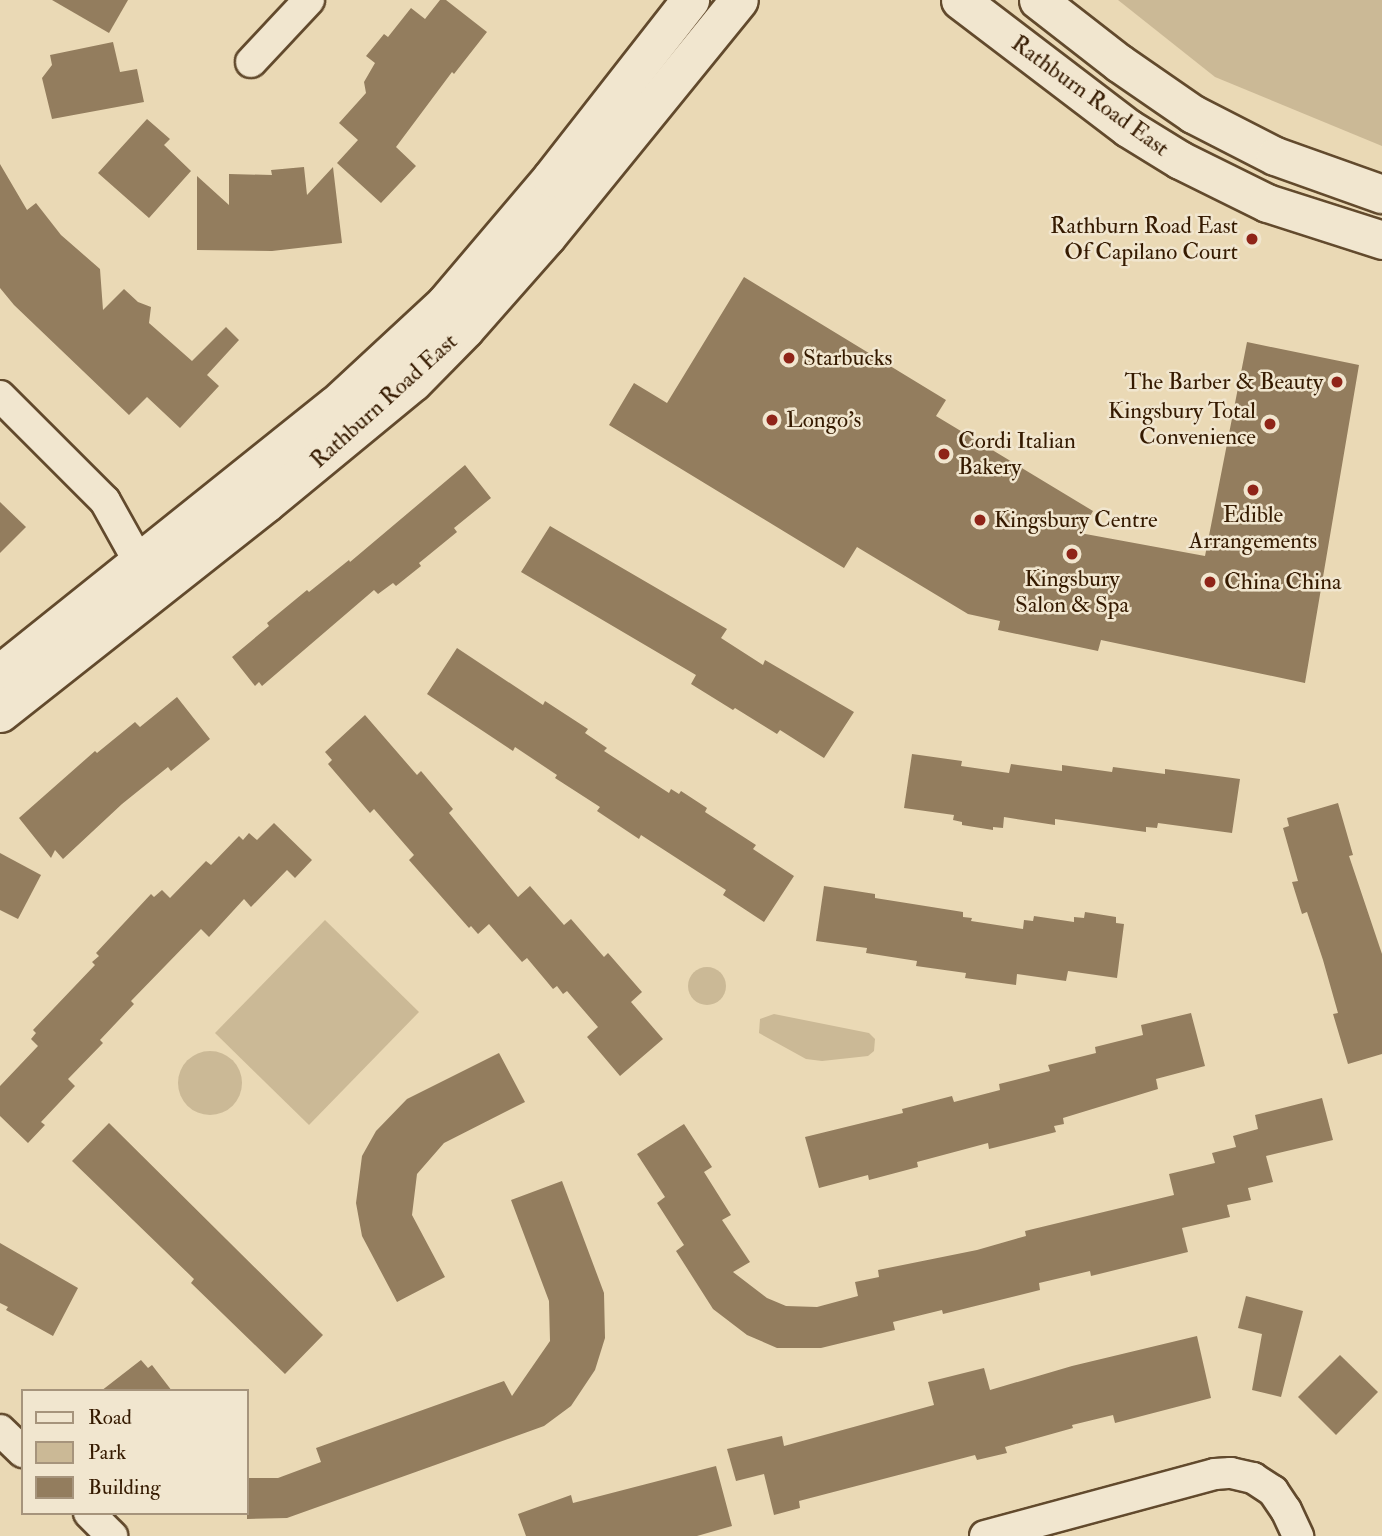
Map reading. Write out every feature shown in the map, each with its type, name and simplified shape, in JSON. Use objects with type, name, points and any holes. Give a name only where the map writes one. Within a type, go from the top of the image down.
[{"type":"street","points":[[251,62],[309,0]]},
{"type":"street","name":"Rathburn Road East","points":[[0,673],[335,405],[445,303],[551,178],[690,0]]},
{"type":"street","name":"Rathburn Road East","points":[[0,713],[266,503],[413,382],[465,329],[547,236],[739,0]]},
{"type":"street","name":"Rathburn Road East","points":[[960,0],[1128,128],[1180,160],[1267,203],[1382,240]]},
{"type":"street","name":"Rathburn Road East","points":[[1038,0],[1160,92],[1227,133],[1320,174],[1382,194]]},
{"type":"street","points":[[0,396],[105,501],[139,562]]},
{"type":"street","points":[[0,1430],[21,1450]]},
{"type":"street","points":[[985,1536],[1215,1474],[1231,1473],[1253,1478],[1273,1491],[1286,1510],[1298,1536]]},
{"type":"street","points":[[91,1515],[113,1536]]},
{"type":"green space","points":[[1118,0],[1382,0],[1382,146],[1215,77]]},
{"type":"green space","points":[[325,920],[419,1012],[309,1125],[215,1033]]},
{"type":"green space","points":[[707,967],[720,973],[726,986],[720,999],[707,1005],[694,999],[688,986],[694,973]]},
{"type":"green space","points":[[774,1014],[869,1033],[875,1039],[874,1051],[868,1056],[822,1061],[806,1059],[759,1033],[760,1019]]},
{"type":"green space","points":[[210,1051],[228,1057],[236,1065],[242,1083],[236,1101],[228,1109],[210,1115],[192,1109],[184,1101],[178,1083],[184,1065],[192,1057]]},
{"type":"building","points":[[52,0],[128,0],[109,33]]},
{"type":"building","points":[[440,0],[446,0],[487,32],[454,74],[452,72],[396,147],[416,166],[381,203],[337,163],[358,140],[339,123],[366,93],[364,82],[375,63],[366,56],[384,34],[388,37],[411,8],[425,19]]},
{"type":"building","points":[[113,42],[120,72],[137,69],[144,102],[52,119],[42,78],[52,65],[50,55]]},
{"type":"building","points":[[147,119],[170,139],[164,145],[191,171],[149,218],[98,173]]},
{"type":"building","points":[[0,164],[27,210],[36,203],[61,235],[100,269],[103,310],[124,289],[138,302],[151,307],[149,323],[192,361],[226,327],[239,340],[207,375],[219,386],[180,428],[147,397],[129,415],[14,305],[0,288]]},
{"type":"building","points":[[304,167],[307,195],[333,167],[342,243],[272,251],[197,250],[197,176],[229,205],[229,174],[272,175],[271,170]]},
{"type":"building","name":"Kingsbury Centre","points":[[744,277],[946,400],[936,416],[1093,511],[1080,533],[1205,556],[1247,342],[1359,365],[1305,683],[1101,640],[1098,651],[998,630],[1000,621],[968,614],[857,547],[844,568],[609,425],[634,383],[667,403]]},
{"type":"building","points":[[465,465],[491,498],[454,528],[457,532],[396,586],[393,583],[378,594],[374,590],[262,686],[259,682],[255,686],[232,657],[307,590],[309,592],[349,560],[350,562]]},
{"type":"building","points":[[0,502],[26,527],[0,553]]},
{"type":"building","points":[[550,526],[727,629],[721,638],[763,665],[765,660],[854,712],[824,758],[780,730],[777,734],[735,708],[733,710],[691,684],[696,675],[521,572]]},
{"type":"building","points":[[457,648],[543,705],[545,701],[588,729],[585,733],[607,748],[604,751],[669,793],[671,789],[679,794],[681,791],[707,808],[705,812],[756,845],[753,849],[794,876],[764,922],[723,895],[726,890],[641,835],[639,839],[597,811],[600,807],[555,778],[557,775],[515,747],[513,751],[427,694]]},
{"type":"building","points":[[177,697],[210,739],[171,771],[168,767],[122,804],[63,859],[55,850],[51,858],[19,818],[95,751],[97,753],[135,722],[140,727]]},
{"type":"building","points":[[365,715],[417,775],[421,771],[453,809],[449,813],[518,897],[530,886],[564,925],[571,919],[604,957],[608,953],[642,992],[631,1002],[663,1039],[620,1076],[587,1037],[598,1027],[567,991],[563,994],[557,986],[553,989],[527,958],[522,962],[489,924],[478,934],[471,926],[469,928],[409,860],[414,855],[374,809],[370,813],[328,764],[332,760],[325,752]]},
{"type":"building","points":[[912,754],[962,761],[961,766],[1009,773],[1011,764],[1062,771],[1062,765],[1112,772],[1113,767],[1165,774],[1165,769],[1240,779],[1232,833],[1158,823],[1157,828],[1146,827],[1146,832],[1055,819],[1055,825],[1004,817],[1003,828],[993,827],[993,830],[962,825],[962,822],[953,820],[954,815],[904,808]]},
{"type":"building","points":[[1338,803],[1353,855],[1349,856],[1382,954],[1382,1054],[1348,1064],[1333,1014],[1338,1013],[1323,960],[1307,912],[1302,914],[1292,882],[1298,881],[1283,828],[1289,826],[1287,818]]},
{"type":"building","points":[[274,823],[312,860],[295,878],[287,870],[251,907],[244,899],[209,937],[201,929],[131,1001],[134,1004],[100,1040],[103,1043],[68,1079],[75,1086],[41,1122],[45,1125],[28,1143],[0,1116],[0,1086],[38,1046],[31,1039],[36,1033],[33,1030],[95,965],[92,962],[99,956],[96,953],[151,894],[154,897],[162,890],[170,898],[206,861],[211,865],[239,836],[243,840],[249,833],[257,840]]},
{"type":"building","points":[[0,853],[41,875],[18,919],[0,910]]},
{"type":"building","points":[[824,886],[875,894],[875,898],[963,912],[963,917],[972,918],[971,921],[1023,929],[1024,920],[1033,921],[1034,916],[1074,922],[1074,917],[1084,918],[1085,912],[1116,917],[1116,923],[1124,924],[1117,978],[1068,971],[1066,981],[1017,974],[1016,985],[965,978],[966,973],[916,966],[917,961],[866,953],[867,948],[816,941]]},
{"type":"building","points":[[1191,1013],[1205,1066],[1156,1079],[1158,1089],[1063,1118],[1064,1124],[1054,1126],[1056,1132],[989,1149],[988,1143],[917,1162],[918,1167],[869,1180],[868,1175],[819,1188],[805,1137],[903,1113],[902,1109],[952,1096],[954,1102],[1000,1090],[999,1084],[1050,1071],[1048,1065],[1096,1053],[1095,1047],[1143,1035],[1141,1025]]},
{"type":"building","points":[[499,1053],[525,1102],[444,1143],[417,1174],[412,1215],[445,1277],[397,1302],[362,1236],[356,1203],[362,1156],[376,1131],[407,1099]]},
{"type":"building","points":[[1322,1098],[1333,1140],[1266,1156],[1273,1182],[1248,1188],[1251,1200],[1227,1205],[1230,1217],[1182,1228],[1188,1252],[1091,1276],[1090,1271],[1039,1283],[1040,1290],[943,1314],[942,1310],[893,1322],[895,1330],[821,1348],[777,1348],[747,1335],[713,1309],[676,1251],[684,1245],[657,1203],[665,1197],[637,1154],[684,1124],[712,1167],[704,1172],[731,1215],[722,1220],[750,1262],[733,1272],[767,1298],[786,1306],[817,1307],[858,1296],[855,1282],[879,1277],[878,1270],[977,1250],[1026,1236],[1025,1231],[1174,1195],[1169,1174],[1215,1163],[1212,1153],[1236,1147],[1233,1136],[1258,1129],[1255,1115]]},
{"type":"building","points":[[109,1123],[323,1335],[285,1374],[191,1283],[194,1279],[72,1161]]},
{"type":"building","points":[[562,1181],[604,1293],[605,1338],[595,1370],[571,1406],[544,1426],[287,1518],[247,1519],[248,1478],[278,1478],[321,1462],[316,1448],[504,1381],[512,1396],[550,1341],[549,1301],[511,1200]]},
{"type":"building","points":[[0,1243],[78,1288],[53,1336],[6,1310],[8,1307],[0,1303]]},
{"type":"building","points":[[1246,1296],[1303,1311],[1281,1397],[1252,1390],[1262,1334],[1238,1328]]},
{"type":"building","points":[[1197,1336],[1211,1398],[1115,1423],[1113,1415],[1072,1425],[1073,1428],[1005,1447],[1007,1453],[977,1460],[975,1455],[799,1501],[800,1508],[774,1515],[764,1474],[736,1481],[727,1449],[782,1436],[784,1446],[934,1405],[928,1382],[984,1368],[990,1390],[1072,1366]]},
{"type":"building","points":[[1340,1355],[1378,1392],[1336,1435],[1298,1397]]},
{"type":"building","points":[[141,1360],[148,1368],[152,1365],[170,1389],[104,1389]]},
{"type":"building","points":[[716,1466],[732,1526],[697,1536],[526,1536],[518,1514],[571,1495],[573,1503]]},
{"type":"place","name":"Rathburn Road East Of Capilano Court","points":[[1252,239]]},
{"type":"place","name":"Starbucks","points":[[789,358]]},
{"type":"place","name":"The Barber & Beauty","points":[[1337,382]]},
{"type":"place","name":"Longo's","points":[[772,420]]},
{"type":"place","name":"Kingsbury Total Convenience","points":[[1270,424]]},
{"type":"place","name":"Cordi Italian Bakery","points":[[944,454]]},
{"type":"place","name":"Edible Arrangements","points":[[1253,490]]},
{"type":"place","name":"Kingsbury Centre","points":[[980,520]]},
{"type":"place","name":"Kingsbury Salon & Spa","points":[[1072,554]]},
{"type":"place","name":"China China","points":[[1210,582]]}]
